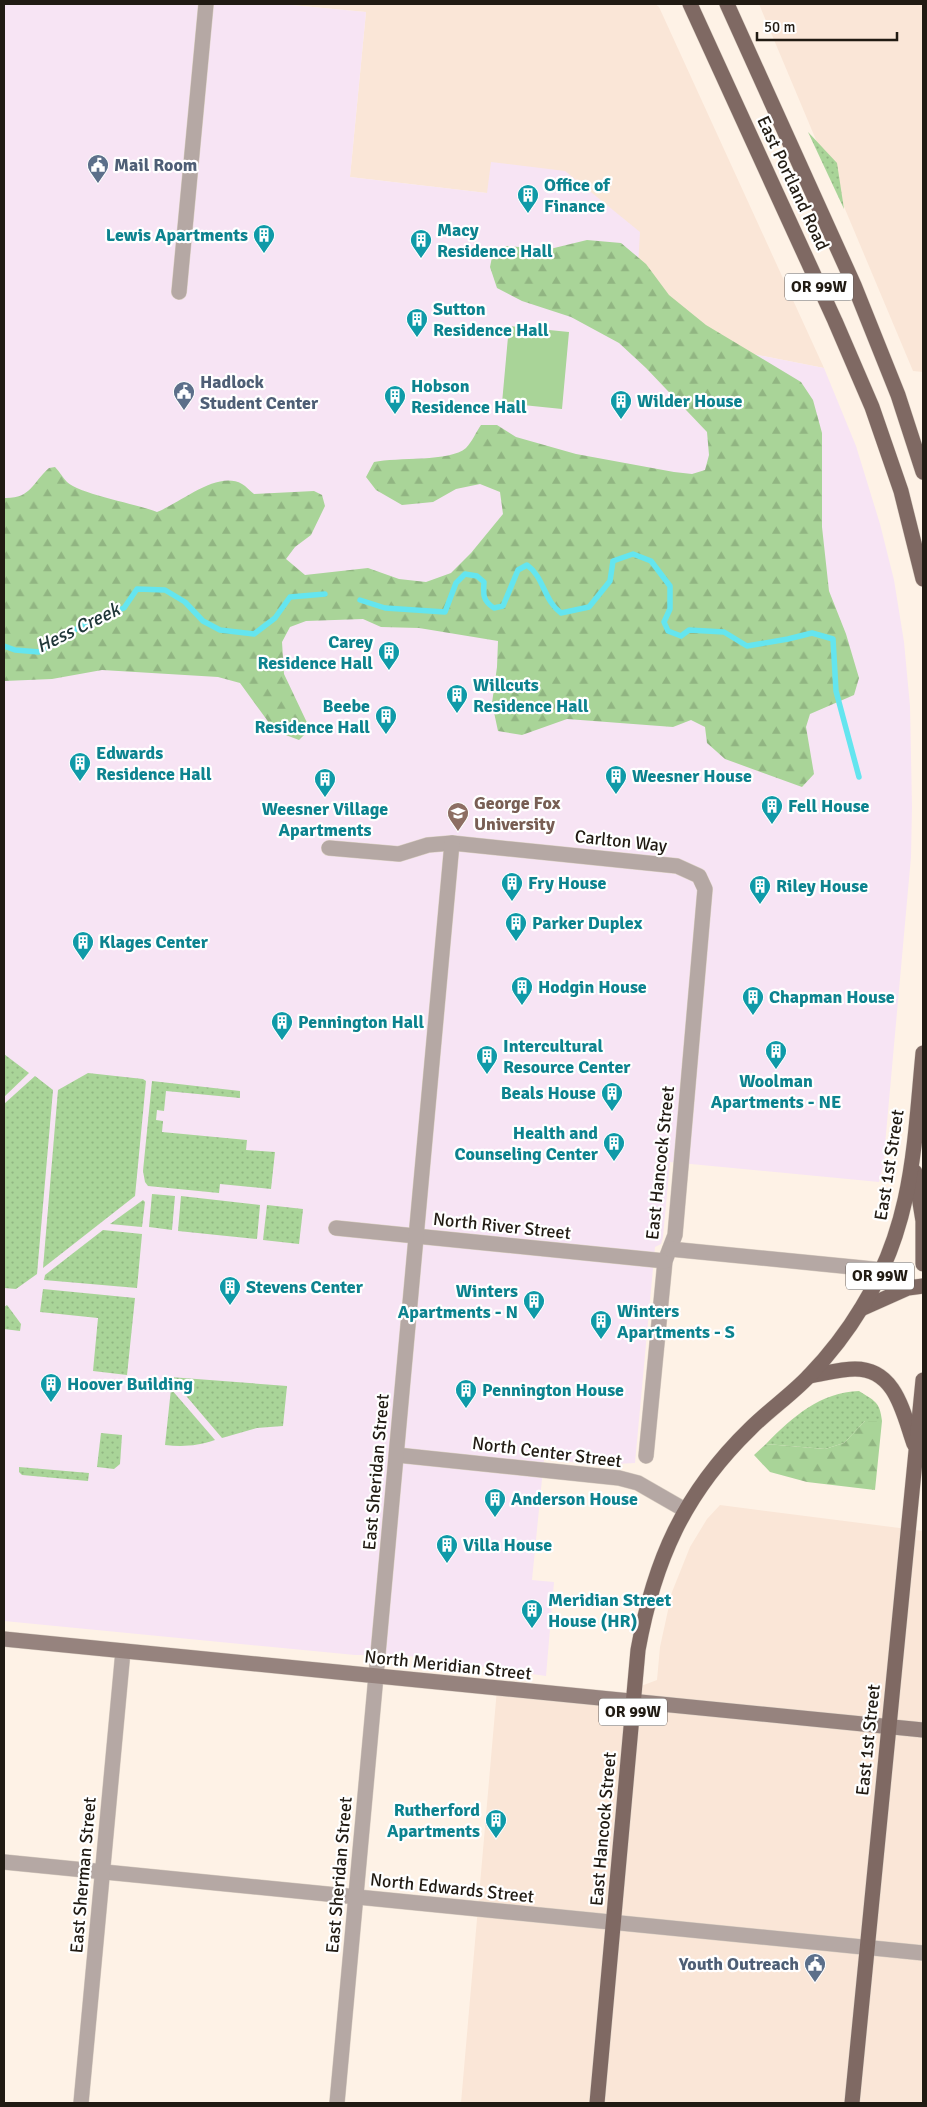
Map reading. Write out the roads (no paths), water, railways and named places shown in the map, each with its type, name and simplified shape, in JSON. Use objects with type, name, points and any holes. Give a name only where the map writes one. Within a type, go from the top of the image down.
[{"type":"main road","name":"East Portland Road","points":[[690,4],[872,406],[901,491],[923,579]]},
{"type":"main road","name":"East Portland Road","points":[[726,4],[865,311],[898,394],[923,472]]},
{"type":"main road","name":"East 1st Street","points":[[809,1376],[839,1343],[862,1309],[883,1270],[897,1234],[907,1200],[923,1053]]},
{"type":"main road","points":[[913,1158],[923,1221],[923,1264]]},
{"type":"main road","points":[[862,1309],[908,1288],[923,1286]]},
{"type":"main road","points":[[809,1376],[853,1369],[866,1370],[878,1374],[889,1383],[896,1394],[916,1448]]},
{"type":"main road","name":"East Hancock Street","points":[[597,2103],[638,1650],[648,1603],[667,1546],[685,1510],[709,1475],[749,1430],[809,1376]]},
{"type":"main road","name":"East 1st Street","points":[[852,2103],[888,1727],[917,1504],[916,1448],[923,1380]]},
{"type":"street","points":[[179,292],[206,4]]},
{"type":"street","name":"Carlton Way","points":[[329,848],[398,854],[428,845],[452,843],[670,865],[677,866],[699,876]]},
{"type":"street","name":"East Sheridan Street","points":[[338,2103],[452,843]]},
{"type":"street","name":"East Hancock Street","points":[[646,1456],[667,1255],[675,1235],[705,889],[699,876]]},
{"type":"street","name":"North River Street","points":[[336,1228],[416,1236],[883,1270]]},
{"type":"street","name":"North Center Street","points":[[397,1455],[618,1478],[638,1483],[685,1510]]},
{"type":"street","name":"North Meridian Street","points":[[4,1639],[634,1703],[923,1730]]},
{"type":"street","name":"East Sherman Street","points":[[81,2103],[123,1651]]},
{"type":"street","name":"North Edwards Street","points":[[4,1862],[923,1953]]},
{"type":"waterway","name":"Hess Creek","points":[[360,600],[385,608],[445,612],[456,583],[465,574],[477,576],[484,582],[484,597],[494,608],[503,606],[518,570],[527,565],[533,570],[551,602],[561,613],[589,607],[610,581],[613,561],[633,554],[651,561],[670,586],[670,609],[664,622],[668,631],[681,636],[689,630],[724,632],[747,646],[812,633],[833,639],[836,691],[859,777]]},
{"type":"waterway","name":"Hess Creek","points":[[4,646],[15,650],[39,652],[91,620],[124,608],[137,589],[165,590],[185,602],[203,621],[220,630],[254,634],[275,618],[290,597],[325,594]]},
{"type":"place","name":"Mail Room","points":[[98,184]]},
{"type":"place","name":"Office of Finance","points":[[528,214]]},
{"type":"place","name":"Lewis Apartments","points":[[264,254]]},
{"type":"place","name":"Macy Residence Hall","points":[[421,259]]},
{"type":"place","name":"Sutton Residence Hall","points":[[417,338]]},
{"type":"place","name":"Hadlock Student Center","points":[[184,411]]},
{"type":"place","name":"Hobson Residence Hall","points":[[395,415]]},
{"type":"place","name":"Wilder House","points":[[621,420]]},
{"type":"place","name":"Carey Residence Hall","points":[[389,671]]},
{"type":"place","name":"Willcuts Residence Hall","points":[[457,714]]},
{"type":"place","name":"Beebe Residence Hall","points":[[386,735]]},
{"type":"place","name":"Edwards Residence Hall","points":[[80,782]]},
{"type":"place","name":"Weesner House","points":[[616,795]]},
{"type":"place","name":"Weesner Village Apartments","points":[[325,798]]},
{"type":"place","name":"Fell House","points":[[772,825]]},
{"type":"place","name":"George Fox University","points":[[458,832]]},
{"type":"place","name":"Fry House","points":[[512,902]]},
{"type":"place","name":"Riley House","points":[[760,905]]},
{"type":"place","name":"Parker Duplex","points":[[516,942]]},
{"type":"place","name":"Klages Center","points":[[83,961]]},
{"type":"place","name":"Hodgin House","points":[[522,1006]]},
{"type":"place","name":"Chapman House","points":[[753,1016]]},
{"type":"place","name":"Pennington Hall","points":[[282,1041]]},
{"type":"place","name":"Woolman Apartments - NE","points":[[776,1070]]},
{"type":"place","name":"Intercultural Resource Center","points":[[487,1075]]},
{"type":"place","name":"Beals House","points":[[612,1112]]},
{"type":"place","name":"Health and Counseling Center","points":[[614,1162]]},
{"type":"place","name":"Stevens Center","points":[[230,1306]]},
{"type":"place","name":"Winters Apartments - N","points":[[534,1320]]},
{"type":"place","name":"Winters Apartments - S","points":[[601,1340]]},
{"type":"place","name":"Hoover Building","points":[[51,1403]]},
{"type":"place","name":"Pennington House","points":[[466,1409]]},
{"type":"place","name":"Anderson House","points":[[495,1518]]},
{"type":"place","name":"Villa House","points":[[447,1564]]},
{"type":"place","name":"Meridian Street House (HR)","points":[[532,1629]]},
{"type":"place","name":"Rutherford Apartments","points":[[496,1839]]},
{"type":"place","name":"Youth Outreach","points":[[815,1983]]}]
